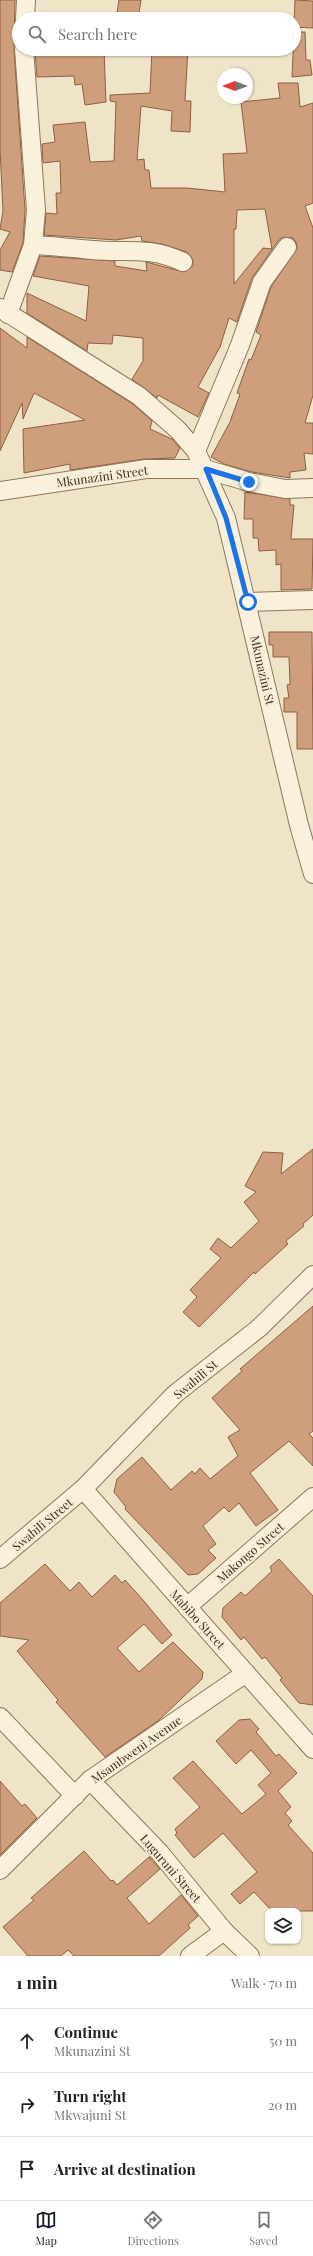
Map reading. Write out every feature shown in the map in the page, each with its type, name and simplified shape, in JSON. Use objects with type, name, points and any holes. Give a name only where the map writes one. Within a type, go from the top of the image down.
[{"type":"street","points":[[25,12],[26,0]]},
{"type":"street","points":[[4,311],[33,245],[36,210],[25,56]]},
{"type":"street","points":[[33,245],[92,250],[144,250],[169,256],[183,262]]},
{"type":"street","points":[[196,451],[240,345],[262,282],[287,247]]},
{"type":"street","name":"Mkunazini St","points":[[4,311],[139,396],[178,430],[196,451],[206,469],[226,518],[248,602],[297,817],[313,874]]},
{"type":"street","name":"Mkunazini Street","points":[[0,491],[146,468],[206,469],[249,482],[285,489],[313,488]]},
{"type":"street","points":[[248,602],[313,600]]},
{"type":"street","name":"Swahili St","points":[[83,1489],[175,1394],[258,1328],[313,1275]]},
{"type":"street","name":"Swahili Street","points":[[0,1560],[83,1489]]},
{"type":"street","name":"Mabibo Street","points":[[83,1489],[246,1673],[307,1730],[313,1749]]},
{"type":"street","name":"Makongo Street","points":[[187,1607],[313,1497]]},
{"type":"street","name":"Msambweni Avenue","points":[[0,1870],[90,1780],[246,1673]]},
{"type":"street","points":[[0,1717],[75,1796]]},
{"type":"street","name":"Luguruni Street","points":[[90,1780],[160,1853],[224,1931],[250,1956]]},
{"type":"street","points":[[190,1956],[224,1931]]},
{"type":"building","points":[[0,0],[15,0],[15,12],[12,12],[12,56],[14,56],[25,210],[23,243],[12,272],[0,270],[0,250],[10,232],[0,229],[3,211],[0,149]]},
{"type":"building","points":[[119,0],[141,0],[139,12],[117,12]]},
{"type":"building","points":[[295,0],[313,1],[313,28],[301,27],[301,12],[295,12]]},
{"type":"building","points":[[301,32],[305,32],[306,60],[310,60],[312,75],[292,77],[293,56],[301,56]]},
{"type":"building","points":[[35,56],[104,56],[106,102],[85,105],[82,84],[75,85],[74,76],[37,77]]},
{"type":"building","points":[[152,56],[188,56],[185,101],[191,101],[190,132],[171,131],[172,111],[141,106],[137,160],[144,159],[145,170],[149,170],[151,188],[187,188],[225,192],[223,154],[247,153],[241,104],[253,104],[253,101],[280,98],[278,83],[298,83],[300,107],[313,103],[313,203],[305,206],[313,228],[313,395],[305,423],[313,423],[313,454],[304,453],[306,470],[290,472],[290,478],[252,472],[224,464],[211,457],[230,422],[240,394],[237,393],[249,359],[251,360],[261,335],[256,332],[271,287],[297,248],[296,242],[293,238],[283,237],[278,241],[252,278],[237,322],[229,318],[220,347],[198,387],[209,393],[198,417],[158,395],[157,398],[132,379],[143,361],[143,338],[113,335],[112,344],[88,343],[87,351],[27,313],[27,293],[86,321],[89,286],[33,276],[40,256],[115,261],[115,266],[147,271],[146,262],[184,272],[193,266],[193,260],[187,252],[162,244],[142,241],[141,236],[116,240],[44,235],[46,213],[57,214],[56,193],[61,193],[60,161],[43,163],[42,144],[55,142],[53,125],[85,122],[90,162],[114,161],[116,102],[110,101],[110,95],[150,93]],"holes":[[[265,209],[272,249],[263,248],[234,284],[234,229],[236,229],[237,210]]]},
{"type":"building","points":[[0,328],[27,348],[27,337],[133,404],[152,421],[150,429],[172,439],[180,448],[175,458],[145,459],[70,470],[70,464],[24,473],[23,429],[85,420],[34,393],[23,419],[22,403],[0,451]]},
{"type":"building","points":[[245,492],[290,499],[290,505],[294,505],[291,539],[313,539],[312,589],[281,590],[281,564],[276,565],[276,550],[259,551],[258,538],[253,538],[253,519],[244,519]]},
{"type":"building","points":[[269,632],[312,632],[313,749],[297,749],[297,712],[284,712],[284,698],[289,698],[287,685],[290,684],[289,657],[273,657],[273,645],[269,645]]},
{"type":"building","points":[[313,1149],[313,1215],[303,1224],[304,1226],[286,1241],[288,1244],[255,1274],[254,1272],[199,1327],[183,1312],[197,1297],[190,1290],[221,1258],[210,1249],[218,1238],[231,1248],[259,1221],[244,1202],[256,1192],[245,1186],[263,1152],[283,1153],[281,1174]]},
{"type":"building","points":[[313,1306],[313,1431],[309,1434],[313,1438],[313,1466],[289,1441],[250,1473],[278,1510],[256,1526],[239,1503],[229,1512],[224,1507],[203,1526],[216,1544],[208,1550],[216,1558],[198,1574],[188,1575],[125,1509],[126,1507],[114,1492],[117,1479],[142,1457],[171,1490],[192,1471],[195,1474],[200,1468],[210,1479],[238,1456],[228,1437],[240,1430],[212,1398],[242,1371],[240,1369]]},
{"type":"building","points":[[279,1559],[313,1596],[313,1705],[299,1703],[280,1680],[282,1678],[265,1657],[262,1659],[244,1637],[241,1640],[222,1617],[223,1608],[241,1592],[245,1596],[272,1571],[270,1567]]},
{"type":"building","points":[[45,1564],[70,1591],[79,1582],[92,1597],[115,1575],[122,1583],[125,1580],[143,1600],[172,1635],[162,1644],[144,1624],[117,1648],[139,1672],[173,1642],[203,1672],[202,1679],[158,1721],[105,1757],[56,1702],[58,1700],[17,1651],[29,1640],[0,1636],[0,1603]]},
{"type":"building","points":[[250,1719],[259,1729],[256,1732],[276,1756],[279,1754],[297,1773],[278,1791],[291,1807],[285,1813],[292,1821],[288,1825],[313,1853],[313,1911],[301,1911],[301,1908],[269,1908],[254,1892],[240,1904],[231,1894],[257,1872],[223,1833],[194,1858],[175,1835],[177,1833],[175,1829],[200,1807],[173,1778],[193,1761],[242,1814],[266,1794],[258,1785],[271,1773],[251,1750],[236,1764],[216,1741],[239,1720]]},
{"type":"building","points":[[0,1781],[22,1806],[25,1804],[37,1818],[0,1855]]},
{"type":"building","points":[[84,1851],[111,1881],[113,1880],[117,1885],[149,1857],[160,1869],[127,1898],[149,1924],[181,1895],[198,1916],[188,1925],[190,1928],[159,1956],[74,1956],[68,1950],[61,1956],[28,1956],[3,1927],[34,1900],[31,1898]]},
{"type":"route","points":[[248,602],[226,518],[206,469],[249,482]]}]
